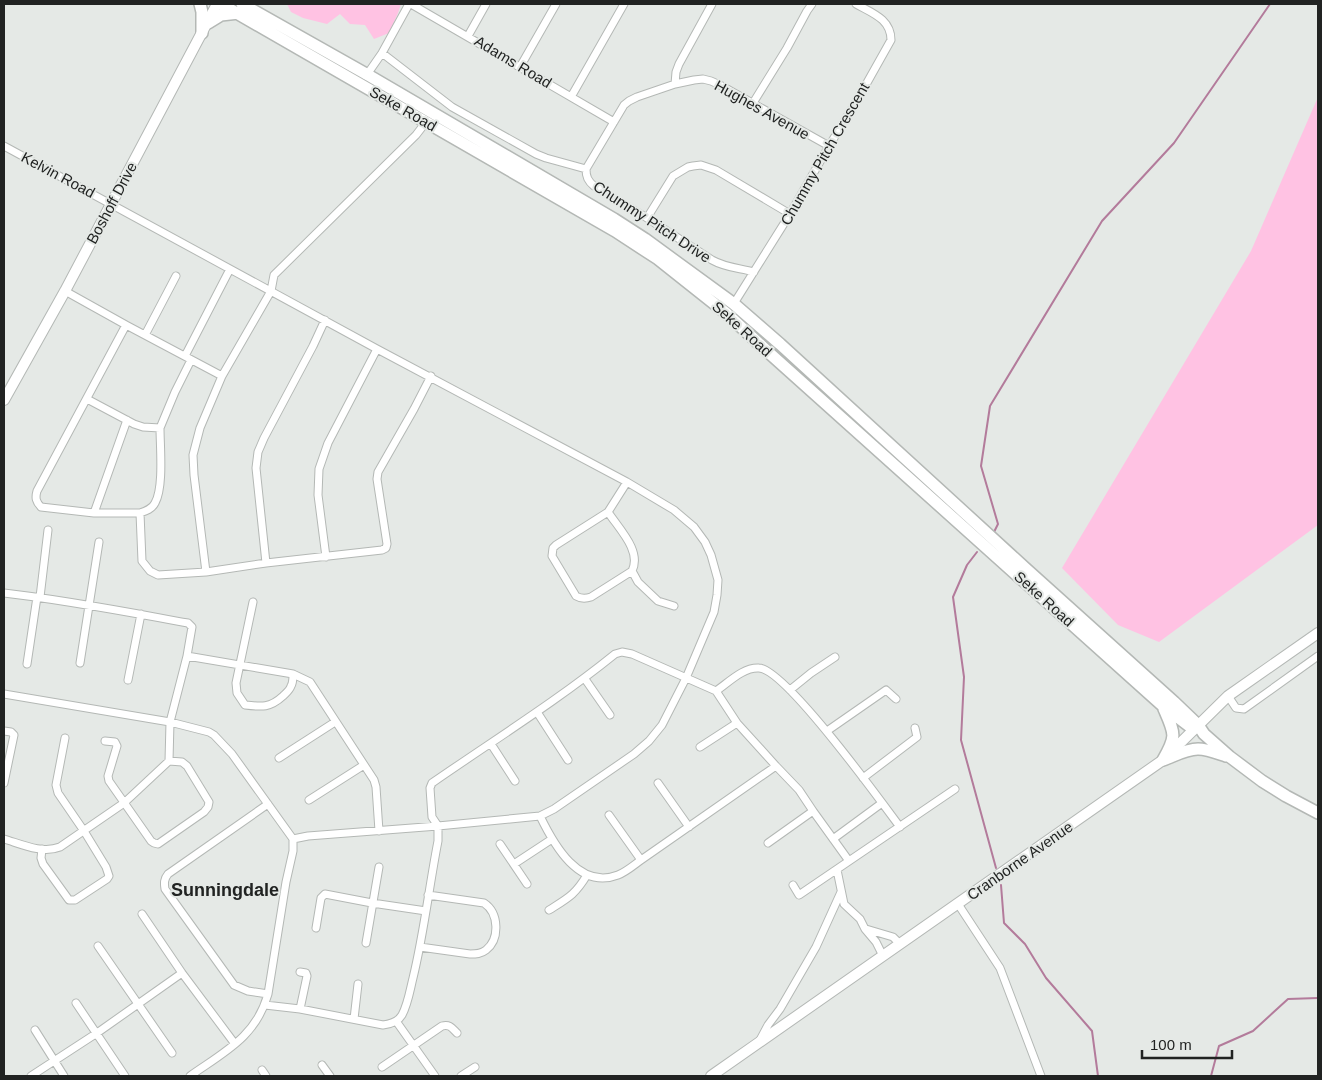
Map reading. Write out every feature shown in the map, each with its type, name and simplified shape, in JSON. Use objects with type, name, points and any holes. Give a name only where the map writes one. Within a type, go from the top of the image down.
[{"type":"main road","points":[[200,4],[205,28],[221,15],[240,9]]},
{"type":"main road","name":"Seke Road","points":[[221,4],[240,9],[368,75],[614,219],[645,239],[734,304],[1174,702],[1199,729],[1230,757],[1262,781],[1318,813]]},
{"type":"main road","name":"Seke Road","points":[[240,9],[360,84],[658,259],[726,313],[1163,706],[1199,729]]},
{"type":"main road","points":[[1163,706],[1174,736],[1172,745],[1163,760]]},
{"type":"main road","points":[[1163,760],[1189,750],[1198,749],[1230,757]]},
{"type":"street","name":"Boshoff Drive","points":[[4,400],[112,204],[217,4]]},
{"type":"street","name":"Adams Road","points":[[410,4],[614,122]]},
{"type":"street","points":[[360,84],[382,53],[410,4]]},
{"type":"street","points":[[468,36],[486,4]]},
{"type":"street","points":[[520,67],[556,4]]},
{"type":"street","points":[[571,97],[624,4]]},
{"type":"street","points":[[675,84],[679,64],[712,4]]},
{"type":"street","points":[[753,103],[812,4]]},
{"type":"street","name":"Chummy Pitch Crescent","points":[[726,313],[734,304],[790,214],[891,40],[891,31],[888,25],[856,4]]},
{"type":"street","name":"Chummy Pitch Drive","points":[[382,53],[452,107],[536,154],[586,169],[587,178],[594,186],[720,265],[754,272]]},
{"type":"street","name":"Hughes Avenue","points":[[586,169],[628,101],[675,84],[702,79],[711,81],[753,103],[828,146]]},
{"type":"street","points":[[206,572],[197,508],[193,455],[200,428],[222,376],[271,291],[274,275],[416,135],[426,122]]},
{"type":"street","name":"Kelvin Road","points":[[4,146],[627,482],[674,510],[694,527],[705,542],[711,555],[718,580],[714,612],[686,678],[662,725],[650,741],[634,754],[554,809],[540,816]]},
{"type":"street","points":[[647,218],[673,176],[683,169],[693,166],[716,170],[790,214]]},
{"type":"street","points":[[184,356],[230,269]]},
{"type":"street","points":[[145,335],[176,276]]},
{"type":"street","points":[[65,291],[222,376]]},
{"type":"street","points":[[266,563],[256,468],[258,452],[325,320]]},
{"type":"street","points":[[126,325],[37,491],[35,497],[41,507],[94,513],[140,513],[147,511],[156,502],[160,479],[160,428],[191,360]]},
{"type":"street","points":[[326,557],[318,495],[319,469],[328,443],[377,348]]},
{"type":"street","points":[[140,513],[142,561],[150,572],[158,575],[206,572],[382,550],[386,548],[387,544],[377,479],[378,472],[431,376]]},
{"type":"street","points":[[87,399],[143,427],[160,428]]},
{"type":"street","points":[[94,513],[126,420]]},
{"type":"street","points":[[608,512],[633,549],[634,566],[632,571],[588,599],[580,598],[576,596],[552,556],[553,548],[608,512],[627,482]]},
{"type":"street","points":[[27,664],[48,530]]},
{"type":"street","points":[[80,662],[99,542]]},
{"type":"street","points":[[632,571],[638,582],[658,601],[674,606]]},
{"type":"street","points":[[4,593],[141,614],[188,623],[192,627],[187,656],[170,722],[169,761],[124,803],[60,847],[50,850],[42,849],[4,839]]},
{"type":"street","points":[[253,602],[236,683],[237,693],[242,702],[248,706],[262,707],[273,704],[291,687],[293,674]]},
{"type":"street","points":[[128,680],[141,614]]},
{"type":"street","name":"Cranborne Avenue","points":[[711,1076],[1163,760],[1199,729],[1228,696],[1318,633]]},
{"type":"street","points":[[265,1005],[300,1009],[383,1024],[390,1024],[402,1016],[420,947],[438,841],[438,826],[432,817],[430,788],[432,782],[585,679],[615,654],[622,652],[632,654],[716,691],[737,723],[799,790],[849,861]]},
{"type":"street","points":[[187,656],[293,674],[310,682],[370,772],[376,787],[378,831]]},
{"type":"street","points":[[1228,696],[1236,708],[1247,707],[1318,656]]},
{"type":"street","points":[[790,690],[834,657]]},
{"type":"street","points":[[716,691],[750,669],[762,668],[776,678],[790,690],[827,731],[900,827]]},
{"type":"street","points":[[585,679],[610,715]]},
{"type":"street","points":[[827,731],[886,690],[896,699]]},
{"type":"street","points":[[4,694],[170,722],[204,730],[214,735],[232,754],[293,839],[293,850],[265,1005],[242,1038],[190,1076]]},
{"type":"street","points":[[537,712],[568,760]]},
{"type":"street","points":[[279,758],[335,722]]},
{"type":"street","points":[[700,747],[737,723]]},
{"type":"street","points":[[863,778],[917,737],[915,728]]},
{"type":"street","points":[[4,731],[11,732],[14,736],[4,783]]},
{"type":"street","points":[[42,849],[41,858],[43,864],[69,900],[75,900],[109,876],[106,867],[56,788],[65,738]]},
{"type":"street","points":[[106,741],[115,742],[116,744],[108,776],[109,781],[154,844],[158,844],[204,812],[209,802],[187,766],[182,762],[169,761]]},
{"type":"street","points":[[491,744],[515,782]]},
{"type":"street","points":[[310,800],[364,765]]},
{"type":"street","points":[[293,839],[308,836],[540,816],[552,839],[567,860],[580,871],[587,875],[603,877],[619,875],[776,766]]},
{"type":"street","points":[[658,783],[689,827]]},
{"type":"street","points":[[793,885],[799,895],[955,789]]},
{"type":"street","points":[[833,839],[882,803]]},
{"type":"street","points":[[268,804],[168,874],[164,881],[165,889],[234,985],[248,991],[268,994]]},
{"type":"street","points":[[768,843],[814,811]]},
{"type":"street","points":[[609,815],[641,860]]},
{"type":"street","points":[[514,864],[552,839]]},
{"type":"street","points":[[500,844],[527,884]]},
{"type":"street","points":[[366,943],[379,867]]},
{"type":"street","points":[[837,870],[844,904],[860,919],[883,956]]},
{"type":"street","points":[[548,910],[570,897],[580,887],[587,875]]},
{"type":"street","points":[[759,1042],[816,947],[841,892]]},
{"type":"street","points":[[316,928],[321,898],[325,894],[426,911]]},
{"type":"street","points":[[420,947],[470,954],[478,953],[488,949],[492,943],[496,928],[494,915],[484,903],[428,895]]},
{"type":"street","points":[[958,904],[1000,968],[1041,1076]]},
{"type":"street","points":[[142,914],[235,1044]]},
{"type":"street","points":[[865,929],[893,937],[900,944]]},
{"type":"street","points":[[98,946],[172,1052]]},
{"type":"street","points":[[32,1076],[97,1033],[182,972]]},
{"type":"street","points":[[300,972],[306,973],[307,976],[300,1009]]},
{"type":"street","points":[[354,1019],[358,984]]},
{"type":"street","points":[[76,1002],[125,1076]]},
{"type":"street","points":[[396,1021],[436,1076]]},
{"type":"street","points":[[382,1067],[445,1025],[452,1027],[456,1033]]},
{"type":"street","points":[[35,1030],[64,1076]]},
{"type":"street","points":[[322,1065],[330,1076]]},
{"type":"street","points":[[461,1076],[475,1067]]},
{"type":"shaded area","points":[[287,4],[401,4],[389,33],[374,39],[365,25],[350,24],[340,14],[327,24],[303,18],[291,12]]},
{"type":"shaded area","points":[[1318,97],[1318,525],[1159,642],[1118,625],[1062,568],[1251,251]]},
{"type":"waterway","points":[[994,532],[998,524],[981,466],[990,406],[1102,221],[1174,143],[1270,4]]},
{"type":"waterway","points":[[977,552],[967,565],[953,597],[964,677],[961,740],[996,868]]},
{"type":"waterway","points":[[1001,885],[1004,923],[1025,944],[1046,978],[1092,1031],[1098,1076]]},
{"type":"waterway","points":[[1211,1076],[1219,1046],[1253,1031],[1288,999],[1318,998]]},
{"type":"district","name":"Sunningdale","points":[[225,890]]}]
